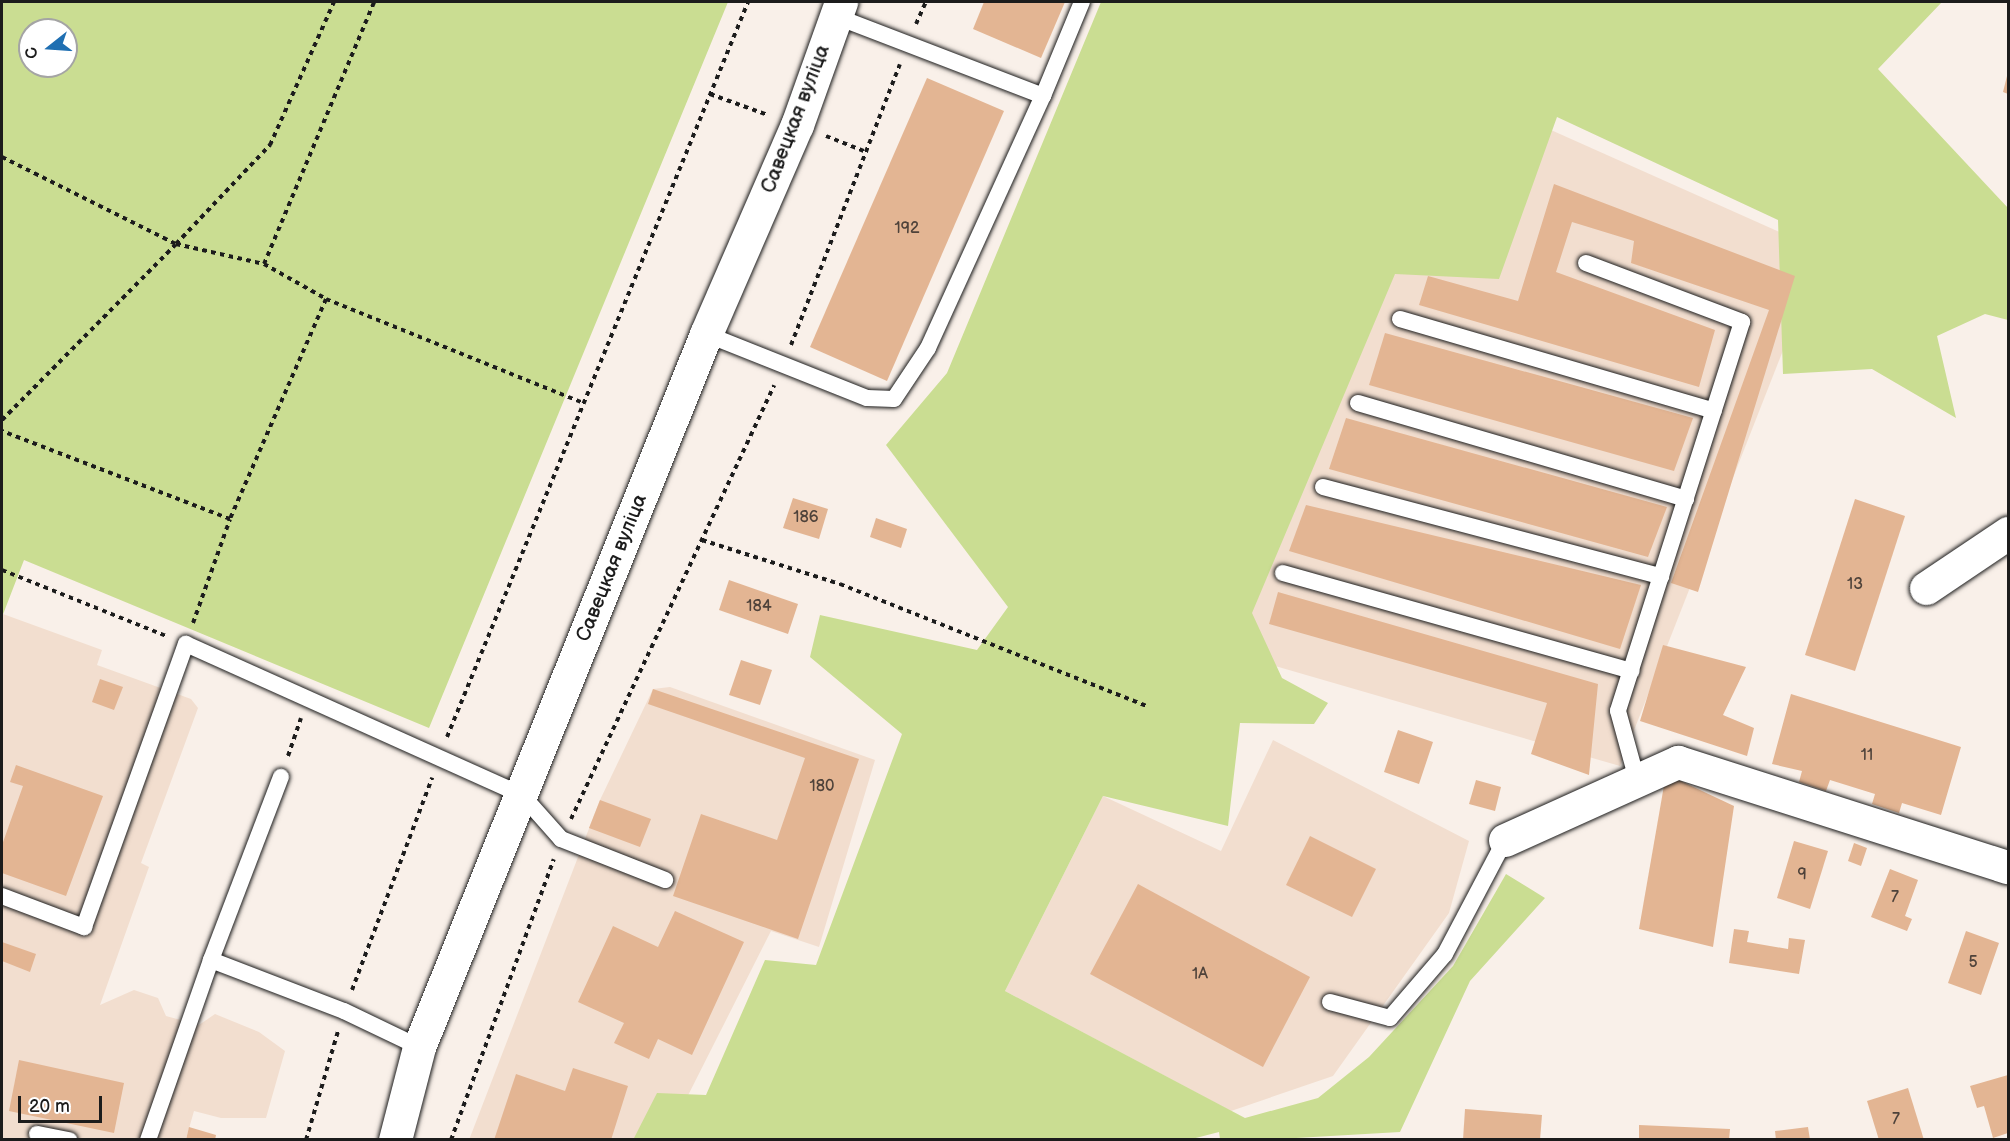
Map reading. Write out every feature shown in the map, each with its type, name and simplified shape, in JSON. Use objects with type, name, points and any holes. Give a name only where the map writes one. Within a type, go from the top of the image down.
[{"type":"street","name":"Савецкая вуліца","points":[[394,1140],[418,1047],[522,795],[706,334],[796,125],[838,9]]},
{"type":"street","points":[[1926,588],[2008,533]]},
{"type":"street","points":[[1505,840],[1678,762],[2008,867]]},
{"type":"lane","points":[[706,334],[867,398],[894,399],[928,348],[1043,96],[1082,2]]},
{"type":"lane","points":[[838,9],[908,44],[1043,96]]},
{"type":"lane","points":[[1586,263],[1742,322],[1618,711],[1637,780]]},
{"type":"lane","points":[[1400,319],[1713,411]]},
{"type":"lane","points":[[1358,403],[1686,499]]},
{"type":"lane","points":[[1323,487],[1661,576]]},
{"type":"lane","points":[[1283,573],[1630,671]]},
{"type":"lane","points":[[2,896],[84,927],[186,644],[440,755],[522,795],[561,839],[665,880]]},
{"type":"lane","points":[[148,1140],[211,960],[281,777]]},
{"type":"lane","points":[[1330,1002],[1390,1018],[1445,954],[1505,840]]},
{"type":"lane","points":[[211,960],[344,1011],[418,1047]]},
{"type":"lane","points":[[37,1134],[69,1140]]},
{"type":"path","points":[[2,420],[270,145],[334,2]]},
{"type":"path","points":[[264,264],[374,2]]},
{"type":"path","points":[[306,1140],[344,1011],[440,755],[748,2]]},
{"type":"path","points":[[451,1140],[561,839],[783,366],[926,2]]},
{"type":"path","points":[[2,157],[176,244],[264,264],[326,299],[583,403]]},
{"type":"path","points":[[2,570],[186,644],[230,519],[326,299]]},
{"type":"path","points":[[2,430],[230,519]]},
{"type":"path","points":[[702,540],[840,584],[1146,706]]},
{"type":"path","points":[[281,777],[308,697]]},
{"type":"shaded area","points":[[1542,126],[1822,251],[1620,766],[1220,650],[1387,228]]},
{"type":"shaded area","points":[[3,614],[102,650],[97,665],[191,699],[198,708],[141,863],[149,867],[100,1005],[134,990],[158,998],[166,1016],[199,1025],[215,1014],[259,1032],[285,1051],[266,1118],[221,1118],[194,1111],[186,1139],[2,1139]]},
{"type":"shaded area","points":[[670,687],[875,760],[819,947],[771,931],[666,1139],[469,1140],[600,800],[653,689]]},
{"type":"shaded area","points":[[1273,740],[1469,841],[1449,913],[1333,1076],[1231,1111],[1005,991],[1103,796],[1221,851]]},
{"type":"green space","points":[[2,2],[728,2],[429,728],[24,560],[2,617]]},
{"type":"green space","points":[[1101,2],[1942,2],[1878,69],[2008,208],[2008,320],[1985,314],[1937,336],[1956,418],[1872,369],[1783,374],[1778,220],[1557,117],[1499,279],[1395,274],[1252,613],[1282,678],[1328,703],[1314,724],[1240,723],[1228,826],[1103,796],[1005,991],[1245,1118],[1318,1098],[1369,1057],[1453,966],[1506,874],[1545,898],[1470,981],[1400,1132],[1263,1140],[1220,1139],[1219,1132],[1188,1140],[633,1140],[657,1093],[706,1095],[765,960],[816,965],[902,734],[810,657],[820,615],[977,650],[1008,607],[886,445],[947,373]]},
{"type":"building","points":[[984,2],[1065,2],[1041,58],[973,29]]},
{"type":"building","points":[[2008,72],[2008,94],[2003,92]]},
{"type":"building","points":[[927,78],[1004,111],[887,381],[810,347]]},
{"type":"building","points":[[1554,184],[1795,276],[1698,592],[1671,583],[1769,310],[1631,263],[1634,241],[1572,222],[1556,272],[1715,330],[1699,387],[1419,305],[1428,276],[1518,301]]},
{"type":"building","points":[[1385,333],[1693,418],[1674,471],[1369,385]]},
{"type":"building","points":[[1346,418],[1667,507],[1648,557],[1329,469]]},
{"type":"building","points":[[793,498],[828,509],[819,539],[783,528]]},
{"type":"building","points":[[1855,499],[1905,516],[1855,671],[1805,655]]},
{"type":"building","points":[[1306,505],[1641,585],[1620,649],[1289,551]]},
{"type":"building","points":[[876,518],[907,529],[901,548],[870,537]]},
{"type":"building","points":[[729,580],[798,604],[788,634],[719,610]]},
{"type":"building","points":[[1278,592],[1598,684],[1589,775],[1531,754],[1547,703],[1269,624]]},
{"type":"building","points":[[1663,645],[1746,667],[1723,715],[1754,728],[1747,756],[1640,721]]},
{"type":"building","points":[[741,660],[772,670],[760,705],[729,695]]},
{"type":"building","points":[[100,679],[123,687],[114,710],[92,702]]},
{"type":"building","points":[[653,689],[859,759],[798,939],[673,896],[701,814],[777,840],[805,758],[648,704]]},
{"type":"building","points":[[1791,694],[1961,747],[1941,815],[1902,803],[1899,813],[1872,804],[1875,794],[1830,780],[1826,791],[1799,782],[1802,771],[1772,764]]},
{"type":"building","points":[[1398,730],[1433,742],[1419,784],[1384,772]]},
{"type":"building","points":[[16,765],[103,796],[66,896],[2,873],[2,845],[23,786],[10,782]]},
{"type":"building","points":[[1666,774],[1734,806],[1713,947],[1639,929]]},
{"type":"building","points":[[1476,780],[1501,787],[1495,811],[1469,804]]},
{"type":"building","points":[[600,800],[651,819],[640,847],[589,828]]},
{"type":"building","points":[[1310,836],[1376,869],[1352,917],[1286,885]]},
{"type":"building","points":[[1794,841],[1828,851],[1810,909],[1777,898]]},
{"type":"building","points":[[1854,843],[1867,848],[1861,866],[1848,861]]},
{"type":"building","points":[[1890,869],[1918,880],[1905,916],[1912,919],[1907,931],[1871,917]]},
{"type":"building","points":[[1138,884],[1310,977],[1263,1067],[1090,974]]},
{"type":"building","points":[[675,911],[744,942],[692,1055],[658,1039],[649,1059],[614,1043],[624,1023],[578,1002],[613,926],[658,947]]},
{"type":"building","points":[[1734,929],[1749,931],[1747,942],[1788,949],[1789,938],[1805,940],[1799,974],[1729,963]]},
{"type":"building","points":[[1966,931],[1999,943],[1981,995],[1948,983]]},
{"type":"building","points":[[2,942],[36,954],[30,972],[2,961]]},
{"type":"building","points":[[19,1060],[124,1083],[114,1133],[9,1111]]},
{"type":"building","points":[[573,1068],[628,1086],[611,1140],[494,1140],[516,1074],[565,1091]]},
{"type":"building","points":[[2008,1075],[2008,1133],[1993,1138],[1984,1106],[1977,1108],[1970,1086]]},
{"type":"building","points":[[1908,1088],[1924,1140],[1879,1140],[1867,1101]]},
{"type":"building","points":[[1465,1109],[1542,1115],[1540,1140],[1463,1140]]},
{"type":"building","points":[[1639,1125],[1730,1129],[1729,1140],[1639,1140]]},
{"type":"building","points":[[189,1127],[216,1135],[215,1140],[186,1140]]},
{"type":"building","points":[[1808,1127],[1810,1140],[1776,1140],[1775,1131]]}]
